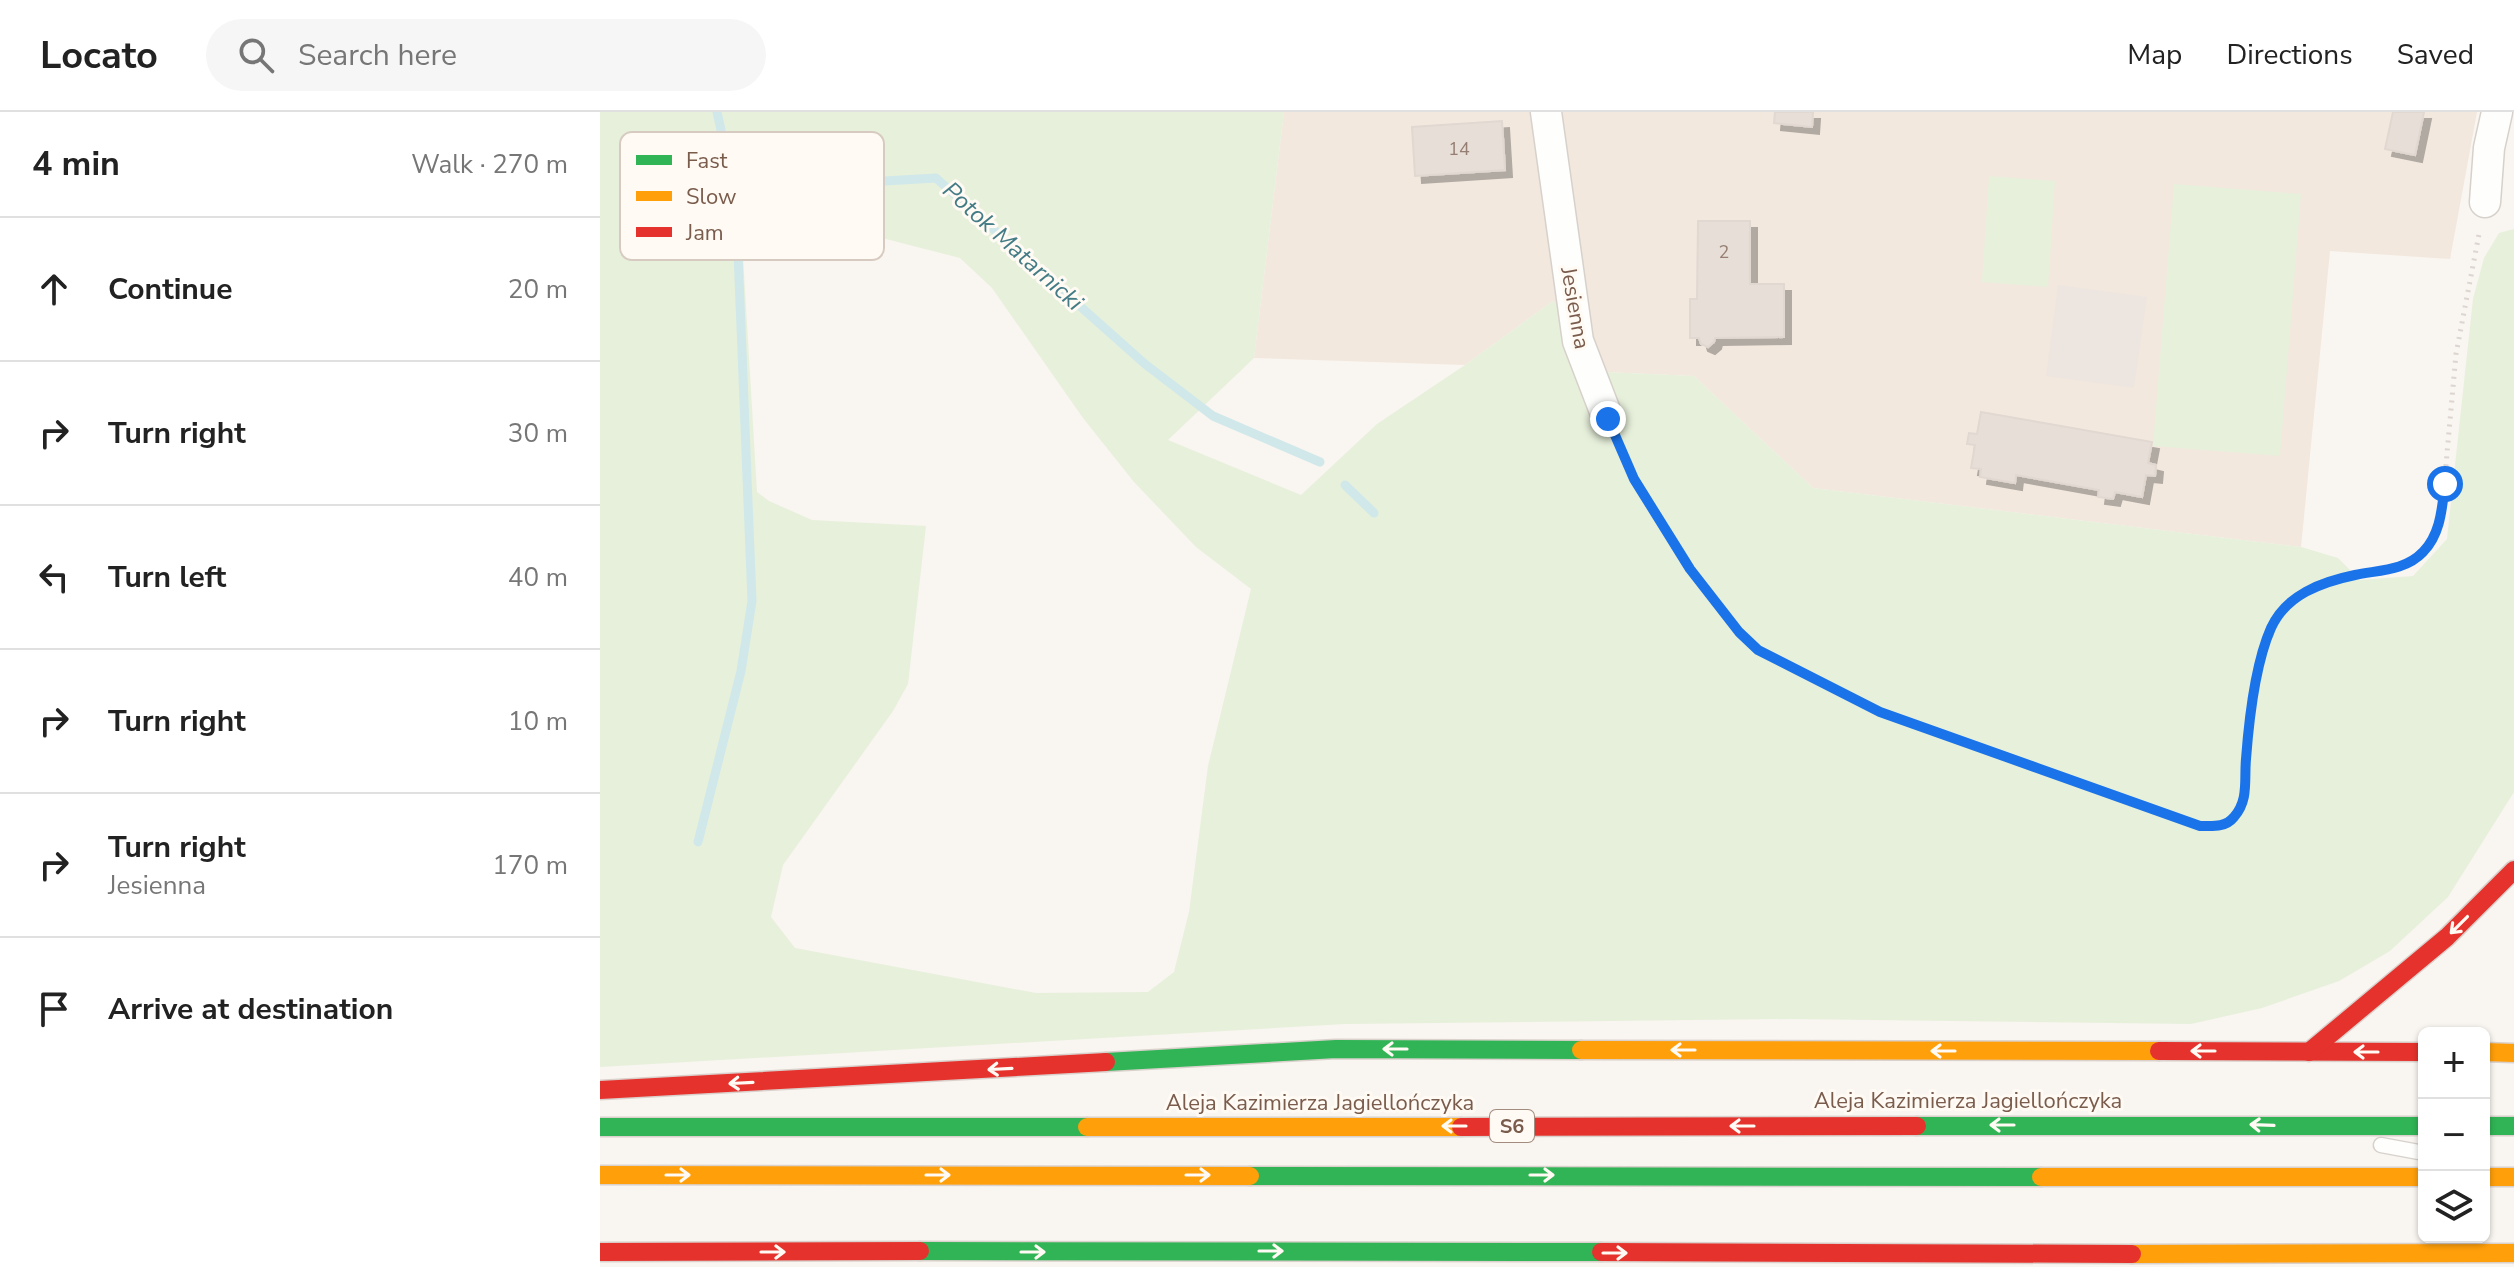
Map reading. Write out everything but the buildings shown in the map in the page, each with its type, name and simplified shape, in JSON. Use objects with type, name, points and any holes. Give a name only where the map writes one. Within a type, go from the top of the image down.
[{"type":"highway","points":[[2309,1052],[2447,937],[2514,870]]},
{"type":"highway","points":[[600,1090],[1336,1049],[2418,1052]]},
{"type":"highway","points":[[2490,1052],[2514,1053]]},
{"type":"highway","name":"Aleja Kazimierza Jagiellończyka","points":[[600,1127],[2418,1126]]},
{"type":"highway","points":[[2490,1126],[2514,1126]]},
{"type":"highway","points":[[600,1175],[2418,1177]]},
{"type":"highway","points":[[2490,1177],[2514,1177]]},
{"type":"highway","points":[[1111,1267],[1137,1250]]},
{"type":"highway","points":[[600,1252],[2514,1253]]},
{"type":"highway","points":[[695,1252],[709,1267]]},
{"type":"highway","points":[[2335,1255],[2354,1267]]},
{"type":"street","name":"Jesienna","points":[[1546,112],[1578,341],[1608,419]]},
{"type":"street","points":[[2485,202],[2489,148],[2497,112]]},
{"type":"lane","points":[[2294,1126],[2418,1153]]},
{"type":"lane","points":[[2292,1177],[2418,1155]]},
{"type":"lane","points":[[2490,1165],[2514,1169]]},
{"type":"path","points":[[1608,419],[1634,479],[1690,569],[1739,632],[1758,650],[1880,712],[2200,826],[2218,827],[2232,820],[2243,803],[2260,656],[2272,625],[2283,608],[2300,594],[2329,582],[2358,574],[2382,573],[2405,564],[2423,553],[2441,520],[2456,354],[2485,202]]},
{"type":"shaded area","points":[[1284,112],[2477,112],[2450,259],[2330,251],[2301,547],[1813,488],[1694,376],[1604,372],[1553,301],[1465,365],[1254,358]]},
{"type":"shaded area","points":[[2058,285],[2147,297],[2134,388],[2046,376]]},
{"type":"green space","points":[[600,112],[1284,112],[1254,358],[1168,440],[1301,495],[1377,424],[1553,301],[1568,315],[1604,372],[1694,376],[1813,488],[2301,547],[2338,558],[2360,580],[2413,576],[2447,539],[2473,299],[2484,258],[2499,233],[2514,229],[2514,792],[2448,897],[2390,951],[2339,981],[2262,1008],[2191,1024],[1791,1019],[1345,1024],[600,1067]],"holes":[[[620,132],[884,132],[884,238],[960,258],[992,288],[1083,418],[1134,482],[1196,547],[1251,589],[1208,766],[1189,912],[1174,972],[1148,992],[1036,993],[795,948],[771,917],[783,865],[893,711],[908,684],[926,526],[812,520],[769,501],[757,492],[743,260],[620,260]]]},
{"type":"green space","points":[[1989,176],[2055,181],[2048,287],[1982,282]]},
{"type":"green space","points":[[2174,184],[2301,194],[2280,456],[2153,446]]},
{"type":"waterway","name":"Potok Matarnicki","points":[[717,112],[721,132]]},
{"type":"waterway","name":"Potok Matarnicki","points":[[884,181],[936,178],[1145,364],[1213,416],[1320,462]]},
{"type":"waterway","points":[[698,842],[741,671],[752,601],[738,260]]},
{"type":"waterway","name":"Potok Matarnicki","points":[[1345,485],[1374,513]]},
{"type":"traffic: fast","points":[[1106,1062],[1336,1049],[1581,1050]]},
{"type":"traffic: fast","points":[[1917,1126],[2418,1126]]},
{"type":"traffic: fast","points":[[2490,1126],[2514,1126]]},
{"type":"traffic: fast","points":[[600,1127],[1087,1127]]},
{"type":"traffic: fast","points":[[1250,1176],[2041,1177]]},
{"type":"traffic: fast","points":[[920,1251],[1601,1252]]},
{"type":"traffic: slow","points":[[1581,1050],[2159,1051]]},
{"type":"traffic: slow","points":[[2490,1052],[2514,1053]]},
{"type":"traffic: slow","points":[[1087,1127],[1461,1127]]},
{"type":"traffic: slow","points":[[600,1175],[1250,1176]]},
{"type":"traffic: slow","points":[[2041,1177],[2418,1177]]},
{"type":"traffic: slow","points":[[2490,1177],[2514,1177]]},
{"type":"traffic: slow","points":[[2132,1254],[2514,1253]]},
{"type":"traffic: jam","points":[[2309,1052],[2447,937],[2514,870]]},
{"type":"traffic: jam","points":[[2159,1051],[2418,1052]]},
{"type":"traffic: jam","points":[[600,1090],[1106,1062]]},
{"type":"traffic: jam","points":[[1461,1127],[1917,1126]]},
{"type":"traffic: jam","points":[[600,1252],[920,1251]]},
{"type":"traffic: jam","points":[[1601,1252],[2132,1254]]},
{"type":"route","points":[[1608,419],[1634,479],[1690,569],[1739,632],[1758,650],[1880,712],[2200,826],[2218,827],[2232,820],[2243,803],[2260,656],[2272,625],[2283,608],[2300,594],[2329,582],[2358,574],[2382,573],[2423,553],[2441,520],[2445,484]]}]
